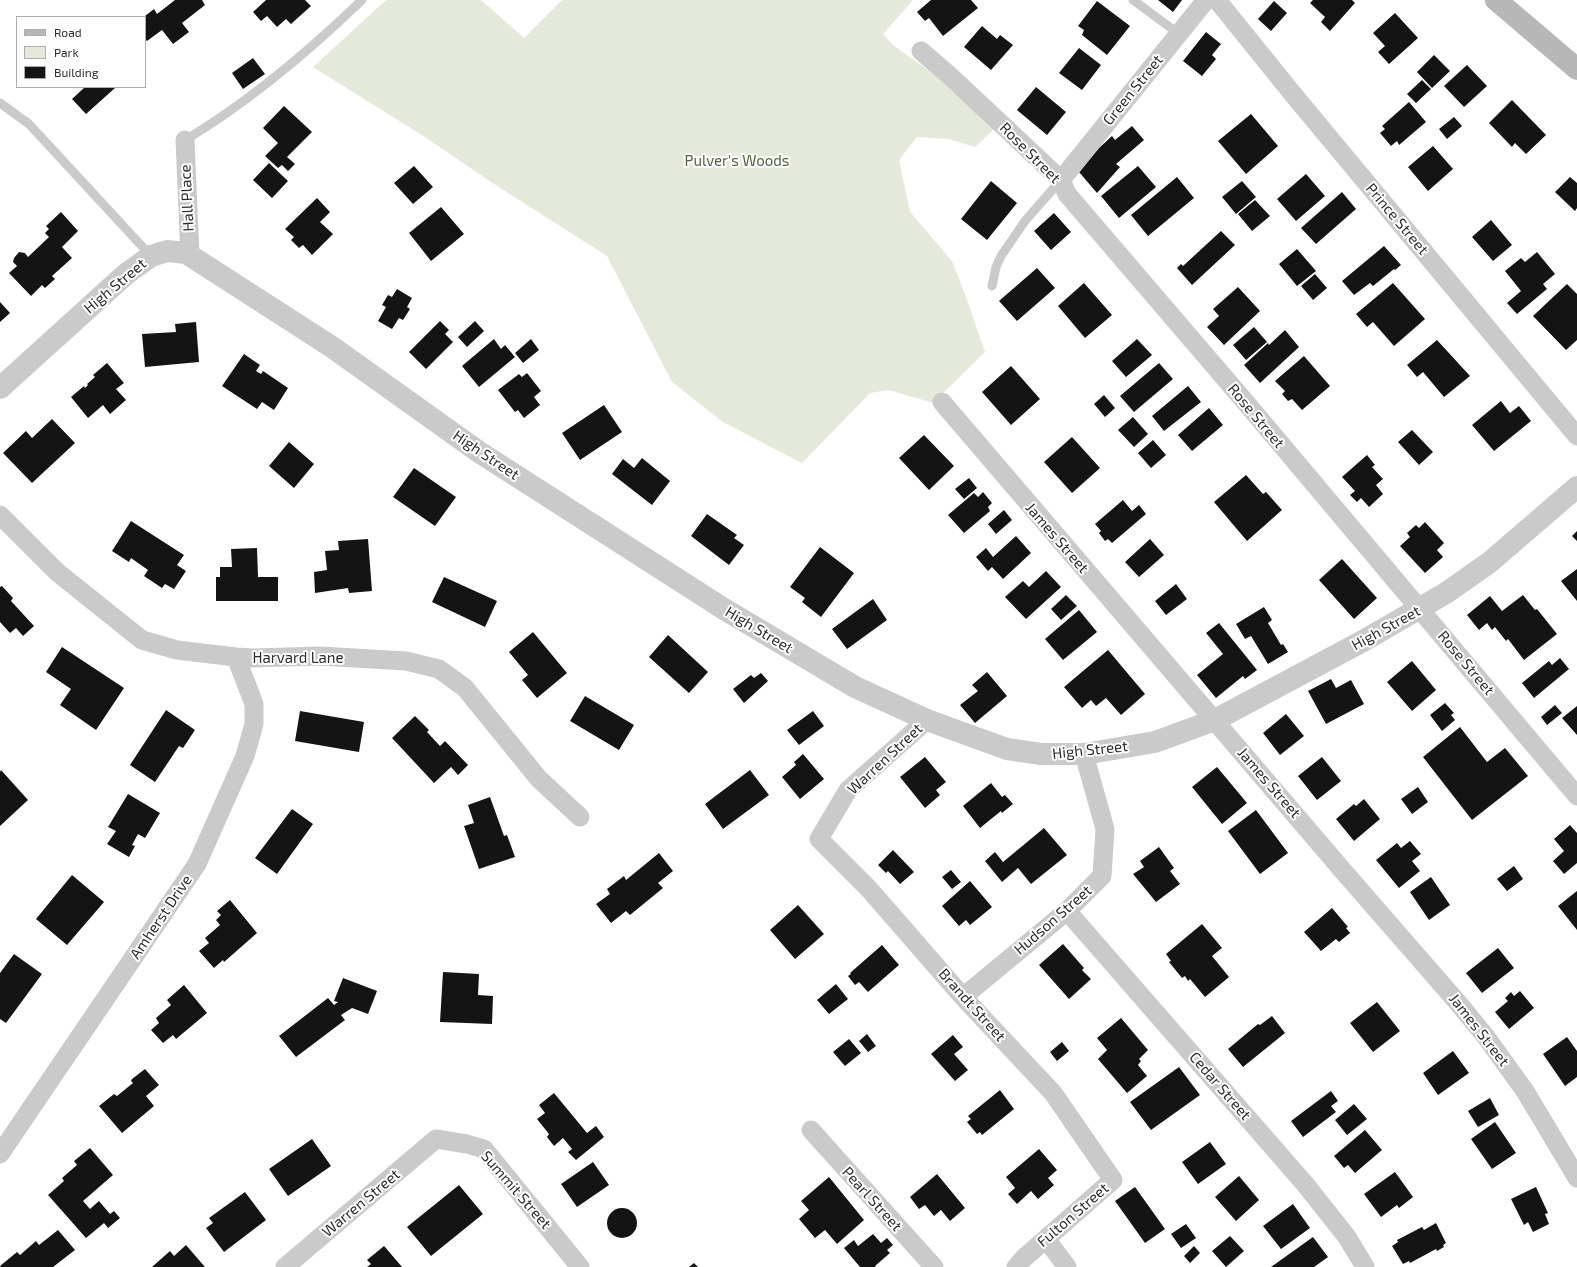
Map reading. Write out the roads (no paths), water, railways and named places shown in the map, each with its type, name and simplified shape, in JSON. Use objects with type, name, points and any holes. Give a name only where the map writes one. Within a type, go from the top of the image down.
[{"type":"main road","points":[[1496,0],[1577,69]]},
{"type":"street","name":"Green Street","points":[[1061,180],[1206,0]]},
{"type":"street","name":"Prince Street","points":[[1217,0],[1292,93],[1577,436]]},
{"type":"street","name":"Rose Street","points":[[921,51],[949,75],[1061,180],[1067,194],[1248,404],[1577,796]]},
{"type":"street","name":"Hall Place","points":[[184,140],[190,256]]},
{"type":"street","name":"High Street","points":[[0,388],[126,274],[151,256],[167,251],[186,253],[332,347],[479,452],[724,609],[855,687],[927,720],[1007,749],[1041,754],[1084,754],[1155,742],[1215,720],[1420,609],[1446,593],[1490,562],[1577,487]]},
{"type":"street","name":"James Street","points":[[942,402],[1486,1037],[1525,1092],[1577,1178]]},
{"type":"street","name":"Harvard Lane","points":[[0,515],[57,572],[142,640],[177,650],[236,657],[253,658],[320,656],[391,660],[406,661],[439,669],[465,688],[539,779],[580,816]]},
{"type":"street","name":"Amherst Drive","points":[[0,1154],[197,864],[245,756],[254,724],[254,704],[236,657]]},
{"type":"street","name":"Warren Street","points":[[819,839],[848,790],[927,720]]},
{"type":"street","name":"Hudson Street","points":[[963,997],[1067,911],[1102,876],[1105,829],[1084,754]]},
{"type":"street","name":"Brandt Street","points":[[819,839],[869,890],[963,997],[1053,1093],[1113,1180]]},
{"type":"street","name":"Cedar Street","points":[[1067,911],[1305,1184],[1347,1238],[1365,1267]]},
{"type":"street","name":"Pearl Street","points":[[811,1130],[934,1267]]},
{"type":"street","name":"Warren Street","points":[[285,1267],[436,1139]]},
{"type":"street","name":"Summit Street","points":[[436,1139],[467,1144],[484,1150],[580,1267]]},
{"type":"street","name":"Fulton Street","points":[[1016,1267],[1024,1258],[1113,1180]]},
{"type":"street","points":[[1046,1239],[1068,1267]]},
{"type":"lane","points":[[184,140],[217,121],[271,80],[339,22],[362,0]]},
{"type":"lane","points":[[1133,0],[1178,34]]},
{"type":"lane","points":[[0,103],[29,124],[151,256]]},
{"type":"lane","points":[[992,286],[996,267],[1001,256],[1025,221],[1061,180]]},
{"type":"park label","name":"Pulver's Woods","points":[[737,161]]}]
